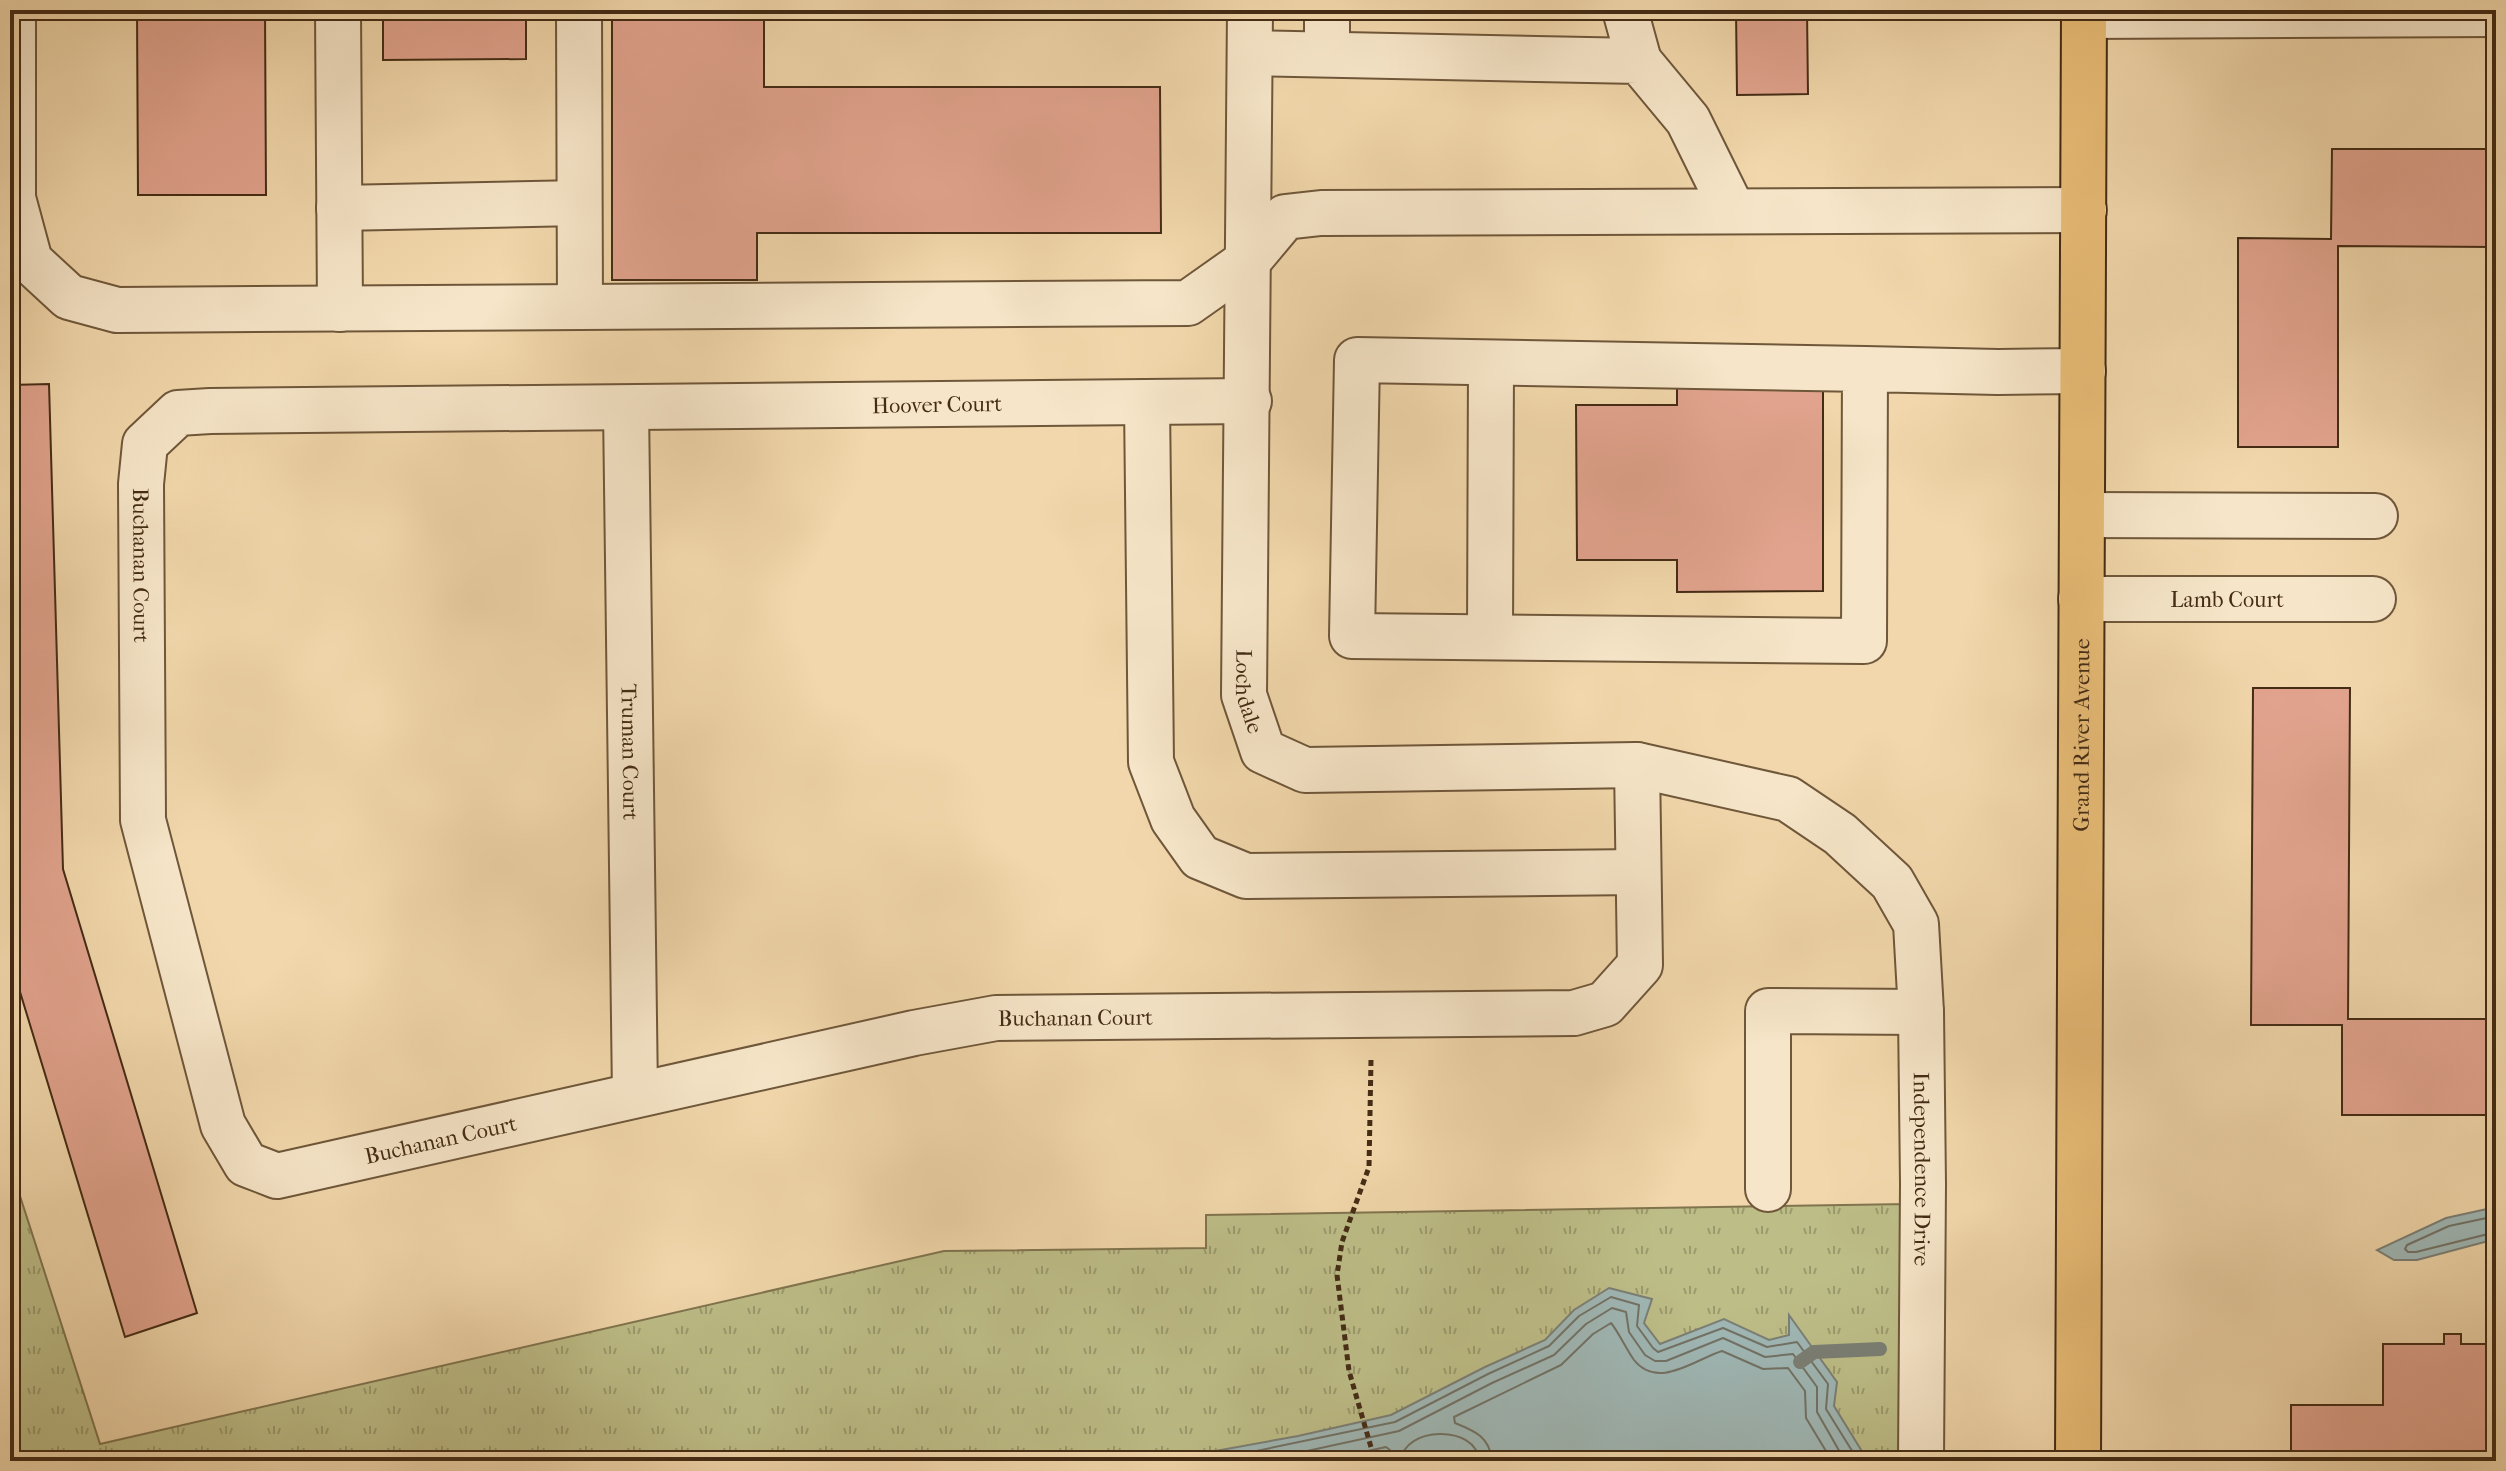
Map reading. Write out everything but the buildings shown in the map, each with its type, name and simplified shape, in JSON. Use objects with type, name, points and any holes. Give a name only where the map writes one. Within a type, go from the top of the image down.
[{"type":"main road","name":"Grand River Avenue","points":[[2078,1461],[2084,13]]},
{"type":"street","points":[[13,10],[13,198],[30,261],[69,297],[117,310],[1188,303],[1249,260],[1285,217],[1309,214],[2084,210]]},
{"type":"street","points":[[338,10],[340,309]]},
{"type":"street","points":[[579,10],[580,307]]},
{"type":"street","name":"Lochdale","points":[[1250,10],[1249,401],[1244,695],[1263,751],[1305,770],[1637,765],[1788,799],[1840,834],[1892,882]]},
{"type":"street","points":[[1327,10],[1327,54]]},
{"type":"street","points":[[1625,10],[1639,61],[1688,120],[1733,211]]},
{"type":"street","points":[[2084,13],[2496,14]]},
{"type":"street","points":[[1250,53],[1639,61]]},
{"type":"street","points":[[339,208],[579,203]]},
{"type":"street","points":[[1865,369],[1864,641],[1352,636],[1357,360],[2083,371]]},
{"type":"street","points":[[1490,637],[1491,363]]},
{"type":"street","name":"Hoover Court","points":[[626,408],[1249,401]]},
{"type":"street","points":[[1147,402],[1151,762],[1173,819],[1200,857],[1246,876],[1638,872]]},
{"type":"street","name":"Buchanan Court","points":[[626,408],[178,413],[145,444],[141,484],[143,820],[223,1125],[246,1164],[277,1176],[914,1033],[996,1018],[1574,1013],[1605,1004],[1640,965],[1637,765]]},
{"type":"street","name":"Truman Court","points":[[626,408],[635,1095]]},
{"type":"street","points":[[2084,515],[2375,516]]},
{"type":"street","name":"Lamb Court","points":[[2081,599],[2373,599]]},
{"type":"street","name":"Independence Drive","points":[[1892,882],[1916,924],[1921,1012],[1921,1461]]},
{"type":"street","points":[[1768,1189],[1768,1011],[1921,1012]]},
{"type":"path","points":[[1372,1013],[1369,1167],[1342,1242],[1337,1275],[1349,1371],[1375,1461]]},
{"type":"green space","points":[[10,1165],[100,1444],[944,1251],[1206,1248],[1206,1215],[1908,1204],[1901,1461],[10,1461]]},
{"type":"water","points":[[2496,1207],[2496,1239],[2417,1260],[2394,1260],[2377,1250],[2446,1218]]},
{"type":"water","points":[[1609,1288],[1652,1299],[1644,1323],[1660,1344],[1724,1319],[1769,1340],[1789,1335],[1789,1315],[1837,1382],[1834,1406],[1863,1453],[1863,1461],[1470,1461],[1447,1451],[1406,1461],[1183,1461],[1210,1452],[1391,1415],[1545,1340],[1574,1310]]},
{"type":"waterway","points":[[1800,1362],[1814,1352],[1880,1349]]}]
